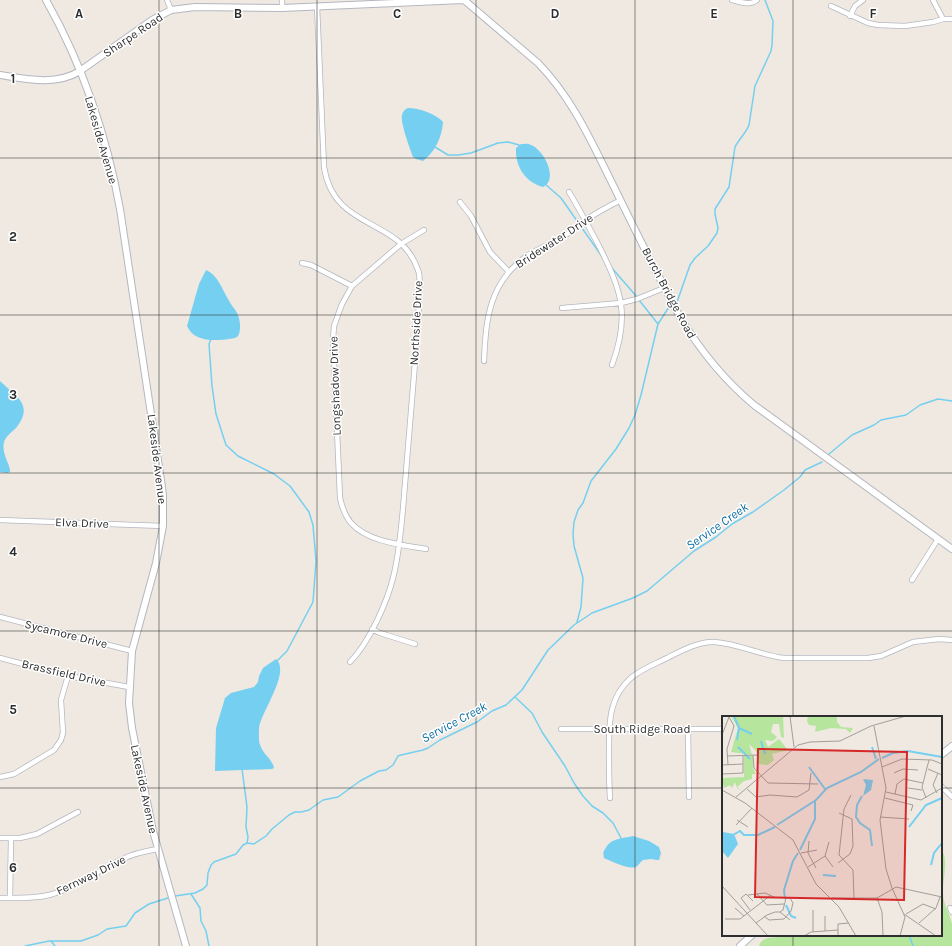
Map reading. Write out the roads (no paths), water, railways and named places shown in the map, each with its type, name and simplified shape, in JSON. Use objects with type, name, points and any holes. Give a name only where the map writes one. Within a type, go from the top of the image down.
[{"type":"street","name":"Lakeside Avenue","points":[[46,0],[64,34],[80,71],[96,116],[110,163],[118,197],[161,480],[163,495],[163,526],[156,563],[132,651],[128,703],[158,849],[186,946]]},
{"type":"street","points":[[167,0],[171,10]]},
{"type":"street","points":[[282,0],[282,8]]},
{"type":"street","name":"Sharpe Road","points":[[0,75],[52,80],[70,76],[80,71],[152,20],[171,10],[195,7],[282,8],[463,0]]},
{"type":"street","name":"Burch Bridge Road","points":[[463,0],[538,63],[558,85],[577,113],[664,288],[680,317],[693,338],[715,367],[732,386],[760,410],[952,549]]},
{"type":"street","points":[[732,0],[742,3],[754,3],[758,0]]},
{"type":"street","points":[[850,16],[855,6],[863,0]]},
{"type":"street","points":[[933,0],[943,19]]},
{"type":"street","name":"Northside Drive","points":[[317,6],[324,167],[329,187],[338,202],[348,211],[380,228],[401,244],[412,257],[420,278],[419,312],[400,544],[391,587],[383,610],[359,653],[350,662]]},
{"type":"street","points":[[831,6],[868,23],[888,26],[921,24],[943,19],[952,19]]},
{"type":"street","points":[[569,192],[586,220],[615,280],[621,303],[621,333],[619,346],[612,365]]},
{"type":"street","name":"Bridewater Drive","points":[[484,361],[485,331],[490,308],[496,291],[509,272],[529,255],[561,238],[586,220],[620,200]]},
{"type":"street","points":[[460,202],[471,216],[490,252],[509,272]]},
{"type":"street","name":"Longshadow Drive","points":[[424,230],[401,244],[352,286],[342,304],[334,326],[332,339],[340,498],[344,512],[351,523],[368,536],[426,550]]},
{"type":"street","points":[[302,263],[311,264],[352,286]]},
{"type":"street","points":[[562,308],[621,303],[637,299],[664,288]]},
{"type":"street","name":"Elva Drive","points":[[0,520],[163,526]]},
{"type":"street","points":[[912,580],[938,539]]},
{"type":"street","name":"Sycamore Drive","points":[[0,617],[132,651]]},
{"type":"street","points":[[372,629],[415,644]]},
{"type":"street","points":[[610,798],[609,720],[612,706],[617,694],[626,683],[640,672],[698,644],[713,642],[728,643],[774,657],[784,658],[868,658],[881,656],[912,642],[939,639],[952,640]]},
{"type":"street","name":"Brassfield Drive","points":[[0,658],[68,676],[129,687]]},
{"type":"street","points":[[0,777],[14,774],[54,750],[61,740],[63,733],[61,700],[68,676]]},
{"type":"street","name":"South Ridge Road","points":[[561,729],[722,729]]},
{"type":"street","points":[[688,730],[689,797]]},
{"type":"street","points":[[942,754],[952,746]]},
{"type":"street","points":[[942,787],[952,798]]},
{"type":"street","points":[[0,838],[28,837],[78,812]]},
{"type":"street","points":[[10,838],[10,898]]},
{"type":"street","name":"Fernway Drive","points":[[0,898],[37,898],[60,892],[129,856],[158,849]]},
{"type":"street","points":[[740,946],[751,936]]},
{"type":"water","points":[[408,108],[427,112],[436,116],[443,122],[437,144],[423,161],[413,157],[404,129],[402,115],[404,110]]},
{"type":"water","points":[[521,144],[529,144],[536,148],[545,158],[550,172],[550,178],[548,183],[543,187],[537,185],[526,177],[519,167],[516,148]]},
{"type":"water","points":[[206,270],[217,279],[238,315],[240,329],[236,338],[211,340],[199,338],[190,331],[187,326],[199,284]]},
{"type":"water","points":[[0,381],[21,401],[24,413],[16,428],[4,442],[4,451],[10,469],[10,472],[7,473],[0,472]]},
{"type":"water","points":[[276,659],[280,665],[278,682],[259,728],[260,745],[272,762],[274,768],[215,771],[216,728],[225,698],[231,693],[254,687],[258,682],[263,668]]},
{"type":"water","points":[[633,836],[649,841],[659,847],[661,853],[659,860],[643,860],[633,868],[620,865],[604,858],[604,851],[611,842]]},
{"type":"waterway","points":[[677,302],[690,265],[708,246],[717,233],[718,228],[715,209],[729,187],[735,147],[749,125],[755,86],[771,51],[773,21],[765,0]]},
{"type":"waterway","points":[[435,147],[448,155],[458,155],[471,153],[498,143],[508,142],[520,146]]},
{"type":"waterway","points":[[545,184],[561,198],[603,258]]},
{"type":"waterway","points":[[611,267],[637,297]]},
{"type":"waterway","points":[[639,300],[658,324]]},
{"type":"waterway","points":[[577,622],[581,607],[583,578],[574,546],[574,522],[591,481],[616,449],[635,415],[658,324],[669,307]]},
{"type":"waterway","points":[[211,339],[209,344],[212,386],[216,414],[226,445],[238,456],[274,474],[290,486],[309,512],[313,525],[316,561],[313,602],[287,651],[277,661]]},
{"type":"waterway","name":"Service Creek","points":[[829,454],[852,435],[874,425],[881,420],[906,415],[920,405],[938,399],[952,401]]},
{"type":"waterway","name":"Service Creek","points":[[175,896],[195,893],[203,889],[207,885],[208,873],[214,862],[236,854],[243,845],[247,843],[254,844],[266,836],[289,815],[295,812],[309,810],[323,800],[338,797],[360,781],[379,771],[386,770],[393,765],[398,756],[428,748],[440,740],[477,722],[492,711],[506,705],[522,690],[548,650],[574,625],[592,613],[633,598],[647,591],[694,551],[784,490],[800,477],[805,470],[822,462]]},
{"type":"waterway","points":[[515,697],[532,713],[542,732],[583,796],[592,806],[603,813],[613,823],[621,838]]},
{"type":"waterway","points":[[242,769],[247,807],[247,843]]},
{"type":"waterway","points":[[191,894],[200,908],[201,921],[206,931],[209,946]]},
{"type":"waterway","name":"Service Creek","points":[[25,946],[49,941],[81,941],[98,935],[107,929],[126,926],[135,913],[149,904],[171,897]]},
{"type":"waterway","points":[[909,936],[913,946]]},
{"type":"waterway","name":"Service Creek","points":[[51,941],[55,946]]}]
